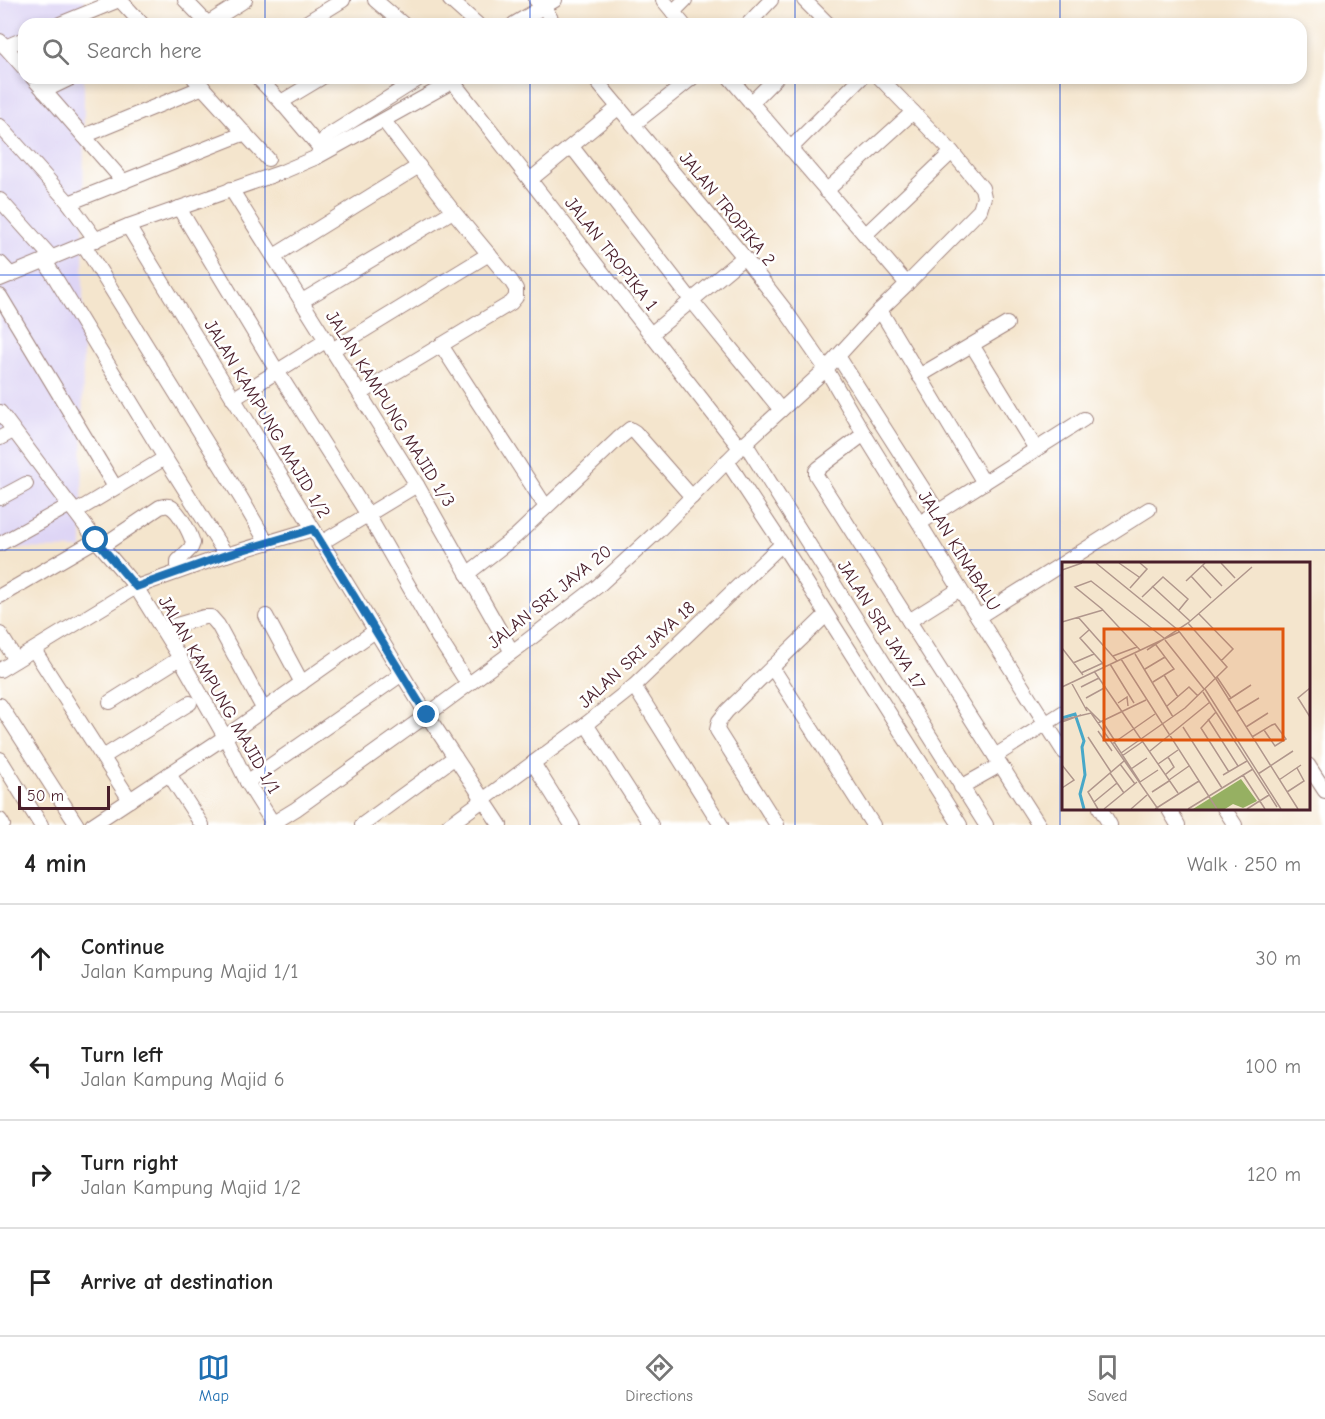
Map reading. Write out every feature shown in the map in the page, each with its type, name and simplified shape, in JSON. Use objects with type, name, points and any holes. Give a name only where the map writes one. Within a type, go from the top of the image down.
[{"type":"street","points":[[75,18],[119,0],[136,18]]},
{"type":"street","points":[[184,0],[202,18]]},
{"type":"street","points":[[217,18],[245,0]]},
{"type":"street","points":[[314,18],[343,0]]},
{"type":"street","points":[[375,0],[396,18]]},
{"type":"street","points":[[450,0],[470,18]]},
{"type":"street","points":[[663,0],[678,18]]},
{"type":"street","points":[[673,12],[686,0]]},
{"type":"street","points":[[753,18],[771,0]]},
{"type":"street","points":[[804,0],[822,18]]},
{"type":"street","points":[[522,18],[545,2],[552,18]]},
{"type":"street","points":[[18,40],[3,44],[18,61]]},
{"type":"street","points":[[38,84],[124,182]]},
{"type":"street","points":[[44,91],[59,84]]},
{"type":"street","points":[[84,136],[195,84]]},
{"type":"street","points":[[201,84],[268,159]]},
{"type":"street","points":[[264,84],[281,102],[318,152]]},
{"type":"street","points":[[281,102],[311,84]]},
{"type":"street","points":[[318,152],[326,137],[410,84]]},
{"type":"street","points":[[0,263],[5,277],[128,226],[282,172],[384,121],[449,84]]},
{"type":"street","name":"JALAN TROPIKA 1","points":[[459,84],[530,180],[651,334],[743,446]]},
{"type":"street","name":"JALAN TROPIKA 2","points":[[599,84],[744,257],[826,369]]},
{"type":"street","points":[[634,124],[684,84]]},
{"type":"street","points":[[735,84],[907,284]]},
{"type":"street","points":[[751,103],[770,84]]},
{"type":"street","points":[[790,149],[855,84]]},
{"type":"street","name":"JALAN SRI JAYA 20","points":[[272,825],[427,715],[598,586],[826,369],[880,310],[980,210],[984,197],[981,188],[952,152],[886,84]]},
{"type":"street","points":[[530,180],[619,107]]},
{"type":"street","points":[[826,191],[913,112]]},
{"type":"street","points":[[360,394],[511,303],[516,297],[516,289],[511,281],[453,211],[384,121]]},
{"type":"street","points":[[0,126],[69,203],[267,543]]},
{"type":"street","points":[[69,203],[245,133]]},
{"type":"street","points":[[572,147],[692,301],[781,410]]},
{"type":"street","points":[[864,235],[952,152]]},
{"type":"street","points":[[274,256],[419,165]]},
{"type":"street","name":"JALAN KAMPUNG MAJID 1/3","points":[[231,189],[417,485],[512,652]]},
{"type":"street","points":[[0,200],[48,259],[165,458],[226,555]]},
{"type":"street","points":[[179,208],[277,371],[368,514],[438,637],[468,684]]},
{"type":"street","points":[[302,301],[453,211]]},
{"type":"street","name":"JALAN KAMPUNG MAJID 1/2","points":[[128,226],[427,715],[500,825]]},
{"type":"street","points":[[233,399],[277,371],[329,345],[489,254]]},
{"type":"street","points":[[651,334],[744,257]]},
{"type":"street","points":[[0,296],[115,487]]},
{"type":"street","points":[[880,310],[984,483]]},
{"type":"street","points":[[919,376],[1007,324]]},
{"type":"street","points":[[441,345],[546,507]]},
{"type":"street","points":[[972,345],[1036,449]]},
{"type":"street","points":[[838,356],[938,512]]},
{"type":"street","name":"JALAN KINABALU","points":[[826,369],[960,589],[1062,749]]},
{"type":"street","name":"JALAN KAMPUNG MAJID 1/1","points":[[0,412],[99,543],[136,587],[180,658],[272,825]]},
{"type":"street","points":[[920,524],[1084,419]]},
{"type":"street","points":[[467,574],[516,536],[630,429],[692,496]]},
{"type":"street","points":[[0,438],[13,431]]},
{"type":"street","points":[[864,434],[819,468],[816,475],[1039,825]]},
{"type":"street","name":"JALAN SRI JAYA 17","points":[[743,446],[986,825]]},
{"type":"street","points":[[0,544],[73,509],[165,458]]},
{"type":"street","points":[[727,461],[960,825]]},
{"type":"street","points":[[0,498],[26,484]]},
{"type":"street","points":[[321,543],[417,485]]},
{"type":"street","points":[[0,596],[167,505],[172,507],[181,518],[194,543],[178,561],[178,571]]},
{"type":"street","points":[[1065,562],[1149,509]]},
{"type":"street","points":[[0,670],[136,587],[226,555],[313,529]]},
{"type":"street","name":"JALAN SRI JAYA 18","points":[[450,825],[634,686],[782,544]]},
{"type":"street","points":[[978,617],[1062,564]]},
{"type":"street","points":[[909,621],[960,589]]},
{"type":"street","points":[[777,825],[717,730],[719,721],[826,615]]},
{"type":"street","points":[[266,616],[302,683]]},
{"type":"street","points":[[163,629],[211,617],[218,625],[264,710]]},
{"type":"street","points":[[92,825],[225,737],[375,631]]},
{"type":"street","points":[[0,634],[16,660]]},
{"type":"street","points":[[34,650],[130,800]]},
{"type":"street","points":[[110,702],[180,658]]},
{"type":"street","points":[[772,668],[873,825]]},
{"type":"street","points":[[247,782],[402,674]]},
{"type":"street","points":[[634,686],[721,825]]},
{"type":"street","points":[[103,757],[190,704]]},
{"type":"street","points":[[0,705],[77,825]]},
{"type":"street","points":[[961,787],[1062,713]]},
{"type":"street","points":[[586,724],[651,825]]},
{"type":"street","points":[[362,825],[455,758]]},
{"type":"street","points":[[0,759],[41,825]]},
{"type":"street","points":[[533,763],[572,825]]},
{"type":"street","points":[[1310,768],[1325,791]]},
{"type":"street","points":[[169,774],[197,823]]},
{"type":"street","points":[[1101,810],[1110,825]]},
{"type":"street","points":[[1169,810],[1178,825]]},
{"type":"street","points":[[1225,810],[1232,824]]},
{"type":"street","points":[[0,820],[3,825]]},
{"type":"shaded area","points":[[0,0],[84,0],[84,18],[18,18],[18,84],[84,84],[82,549],[0,548]]},
{"type":"route","points":[[96,540],[136,587],[226,555],[313,529],[427,715]]}]
